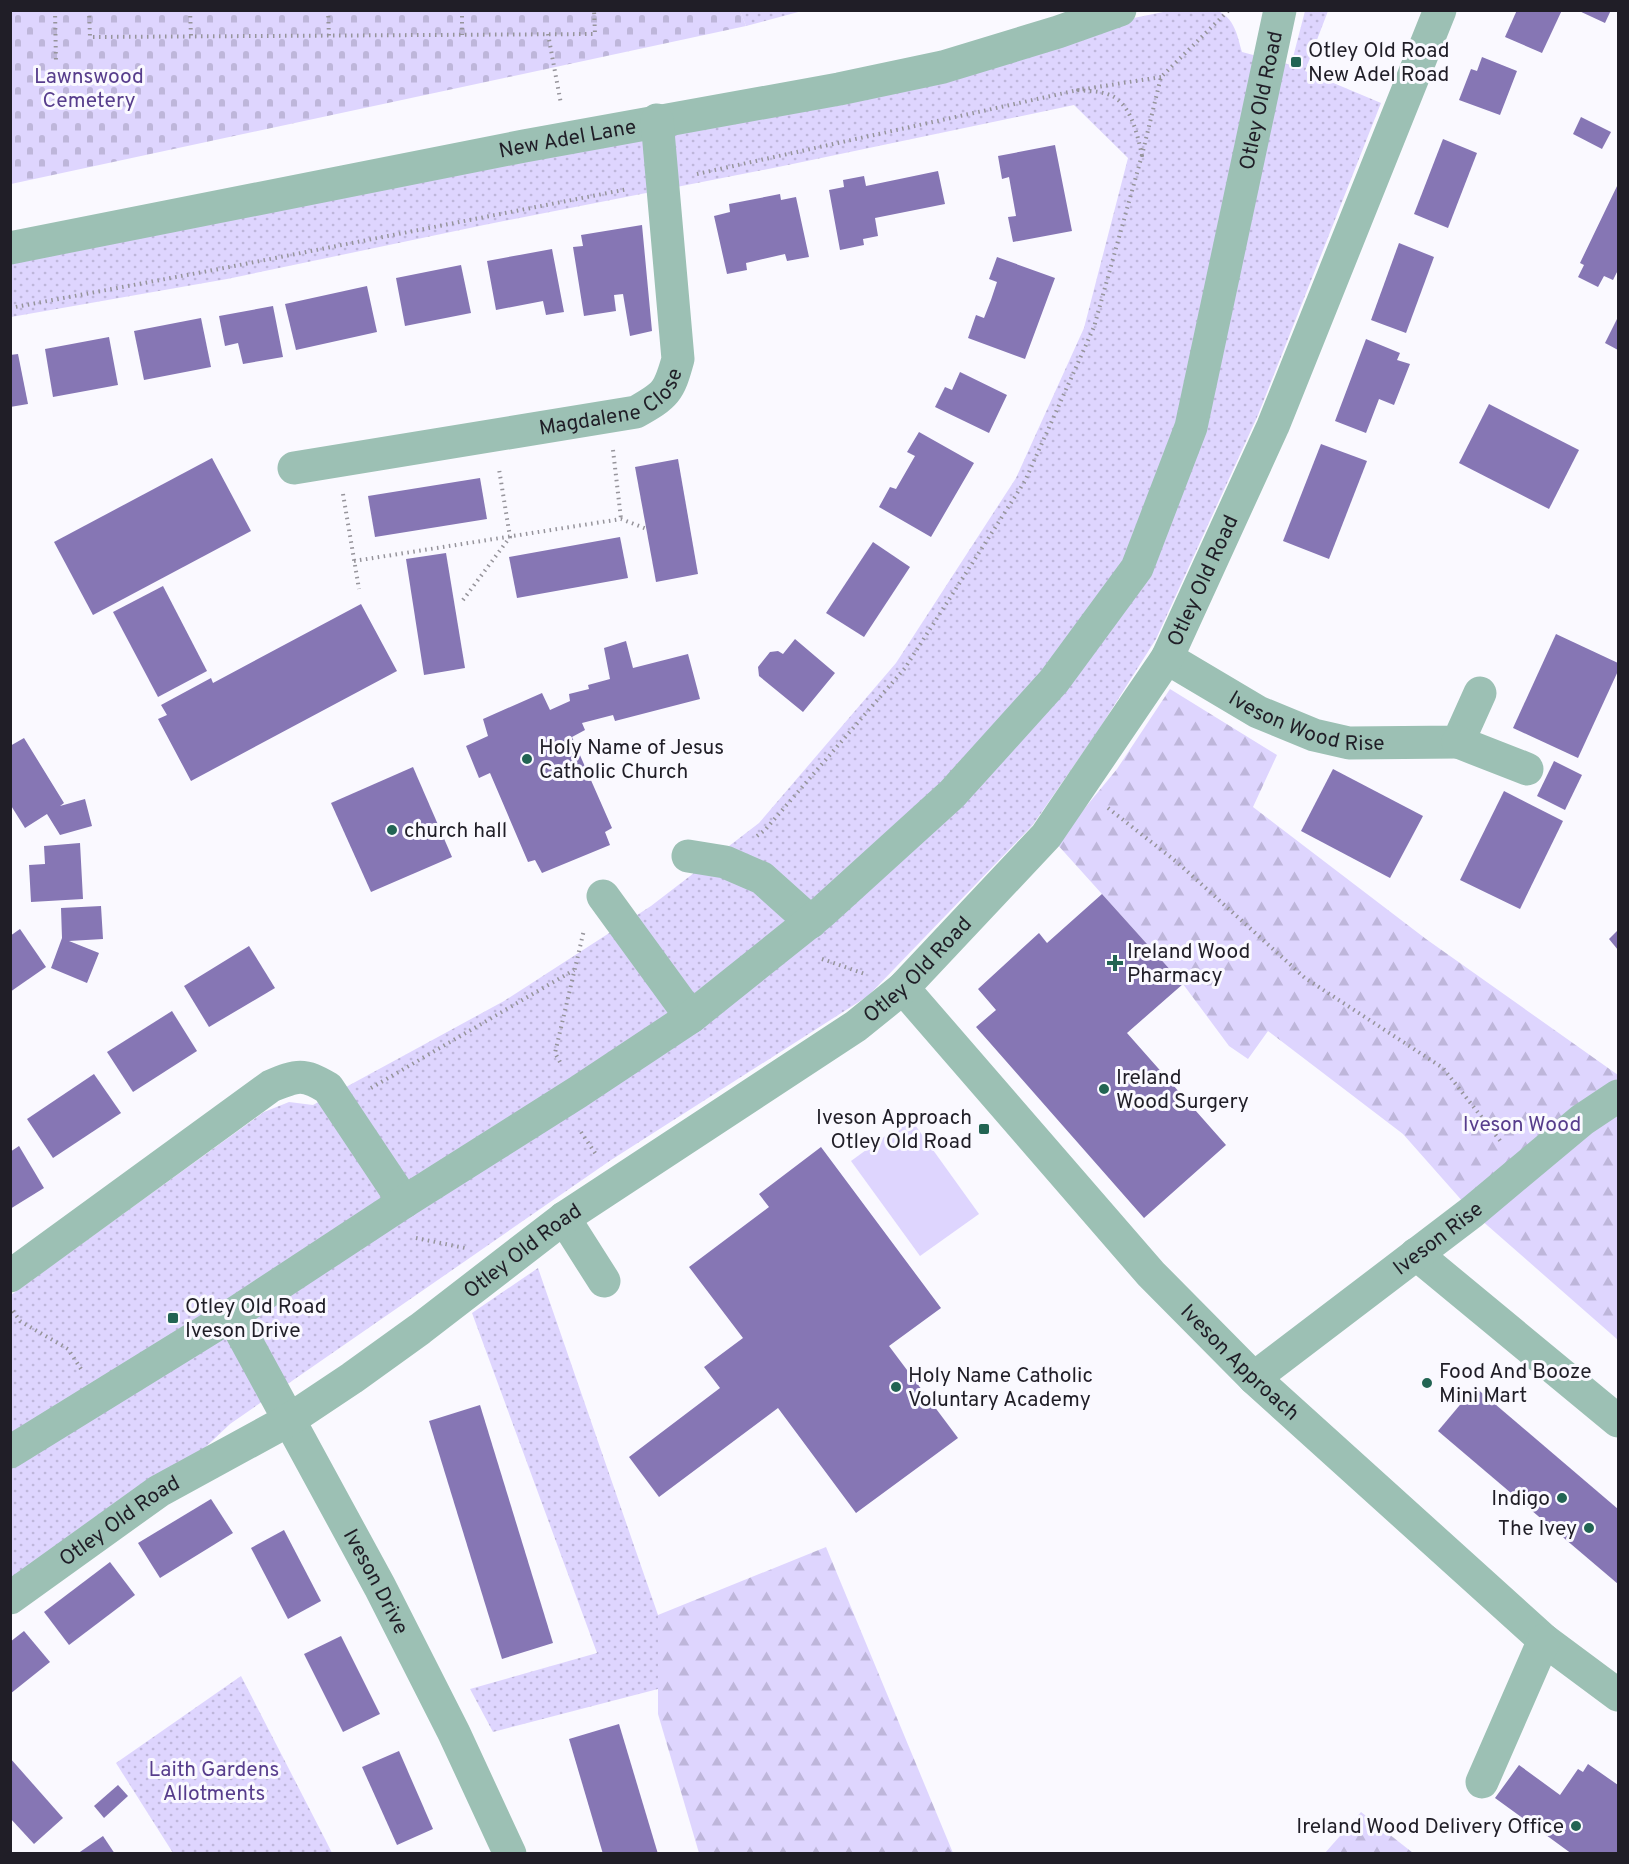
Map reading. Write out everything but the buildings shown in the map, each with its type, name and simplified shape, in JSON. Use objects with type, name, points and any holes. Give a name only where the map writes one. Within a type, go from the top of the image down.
[{"type":"street","name":"New Adel Lane","points":[[10,248],[568,137],[839,89],[943,67],[1059,32],[1120,10]]},
{"type":"street","name":"Otley Old Road","points":[[10,1452],[231,1315],[691,1017],[811,922],[952,794],[1054,681],[1137,568],[1191,427],[1280,10]]},
{"type":"street","name":"Otley Old Road","points":[[10,1598],[159,1491],[289,1420],[420,1329],[564,1218],[856,1026],[903,988],[1046,836],[1167,658],[1273,426],[1440,10]]},
{"type":"street","name":"Magdalene Close","points":[[294,468],[636,412],[658,400],[671,384],[678,359],[657,120]]},
{"type":"street","name":"Iveson Wood Rise","points":[[1167,658],[1258,712],[1314,735],[1349,742],[1458,741],[1527,769]]},
{"type":"street","points":[[1458,741],[1480,693]]},
{"type":"street","points":[[688,856],[725,862],[762,878],[811,922]]},
{"type":"street","points":[[603,896],[691,1017]]},
{"type":"street","name":"Iveson Approach","points":[[903,988],[1151,1274],[1254,1378],[1544,1641],[1618,1695]]},
{"type":"street","points":[[10,1276],[271,1086],[290,1078],[310,1078],[328,1088],[404,1202]]},
{"type":"street","name":"Iveson Rise","points":[[1254,1378],[1416,1254],[1582,1120],[1618,1096]]},
{"type":"street","points":[[564,1218],[604,1281]]},
{"type":"street","points":[[1416,1254],[1618,1421]]},
{"type":"street","name":"Iveson Drive","points":[[231,1315],[380,1587],[449,1723],[510,1854]]},
{"type":"street","points":[[1482,1782],[1544,1641]]},
{"type":"path","points":[[54,10],[56,63]]},
{"type":"path","points":[[89,10],[90,37],[595,34],[594,10]]},
{"type":"path","points":[[190,10],[191,36]]},
{"type":"path","points":[[328,10],[329,36]]},
{"type":"path","points":[[462,10],[462,35]]},
{"type":"path","points":[[725,862],[765,830],[905,668],[1025,481],[1094,327],[1142,155],[1161,77],[1229,10]]},
{"type":"path","points":[[548,34],[568,137]]},
{"type":"path","points":[[10,308],[219,270],[662,182],[836,141],[1078,90],[1161,77]]},
{"type":"path","points":[[1078,90],[1109,94],[1122,104],[1133,122],[1142,155]]},
{"type":"path","points":[[609,417],[621,519]]},
{"type":"path","points":[[463,600],[510,537],[493,436]]},
{"type":"path","points":[[338,461],[359,589]]},
{"type":"path","points":[[354,561],[621,519],[647,529]]},
{"type":"path","points":[[1080,786],[1178,863],[1305,978],[1443,1068],[1523,1169]]},
{"type":"path","points":[[782,945],[903,988]]},
{"type":"path","points":[[339,1106],[575,969]]},
{"type":"path","points":[[366,1227],[512,1258]]},
{"type":"path","points":[[10,1308],[20,1321],[68,1349],[100,1397]]},
{"type":"green space","points":[[1216,10],[1231,22],[1237,33],[1242,52],[1291,65],[1305,11],[1328,11],[1305,71],[1381,103],[1258,415],[1156,639],[1098,731],[1032,826],[868,996],[611,1160],[230,1424],[159,1491],[11,1598],[11,1295],[264,1112],[289,1102],[313,1105],[504,1001],[651,906],[759,823],[896,663],[1016,478],[1084,328],[1128,158],[1074,105],[227,279],[11,317],[11,247],[1168,11]]},
{"type":"green space","name":"Lawnswood Cemetery","points":[[11,11],[740,11],[746,26],[11,184]]},
{"type":"green space","points":[[740,11],[802,11],[746,26]]},
{"type":"green space","name":"Iveson Wood","points":[[1170,689],[1277,755],[1253,807],[1426,939],[1618,1075],[1618,1340],[1472,1212],[1403,1134],[1268,1031],[1248,1059],[1229,1046],[1183,984],[1056,843],[1117,769]]},
{"type":"green space","points":[[910,1118],[979,1214],[920,1256],[851,1161]]},
{"type":"green space","points":[[538,1268],[658,1615],[658,1689],[493,1732],[470,1689],[597,1653],[472,1313]]},
{"type":"green space","points":[[826,1547],[953,1853],[699,1853],[658,1714],[658,1615]]},
{"type":"green space","name":"Laith Gardens Allotments","points":[[241,1676],[332,1853],[173,1853],[116,1763]]},
{"type":"green space","points":[[1361,1812],[1413,1853],[1325,1853]]},
{"type":"place","name":"Otley Old Road New Adel Road","points":[[1296,62]]},
{"type":"place","name":"Holy Name of Jesus Catholic Church","points":[[527,759]]},
{"type":"place","name":"church hall","points":[[392,830]]},
{"type":"place","name":"Ireland Wood Pharmacy","points":[[1115,963]]},
{"type":"place","name":"Ireland Wood Surgery","points":[[1104,1089]]},
{"type":"place","name":"Iveson Approach Otley Old Road","points":[[984,1129]]},
{"type":"place","name":"Otley Old Road Iveson Drive","points":[[173,1318]]},
{"type":"place","name":"Food And Booze Mini Mart","points":[[1427,1383]]},
{"type":"place","name":"Holy Name Catholic Voluntary Academy","points":[[896,1387]]},
{"type":"place","name":"Indigo","points":[[1562,1498]]},
{"type":"place","name":"The Ivey","points":[[1589,1528]]},
{"type":"place","name":"Ireland Wood Delivery Office","points":[[1576,1826]]}]
